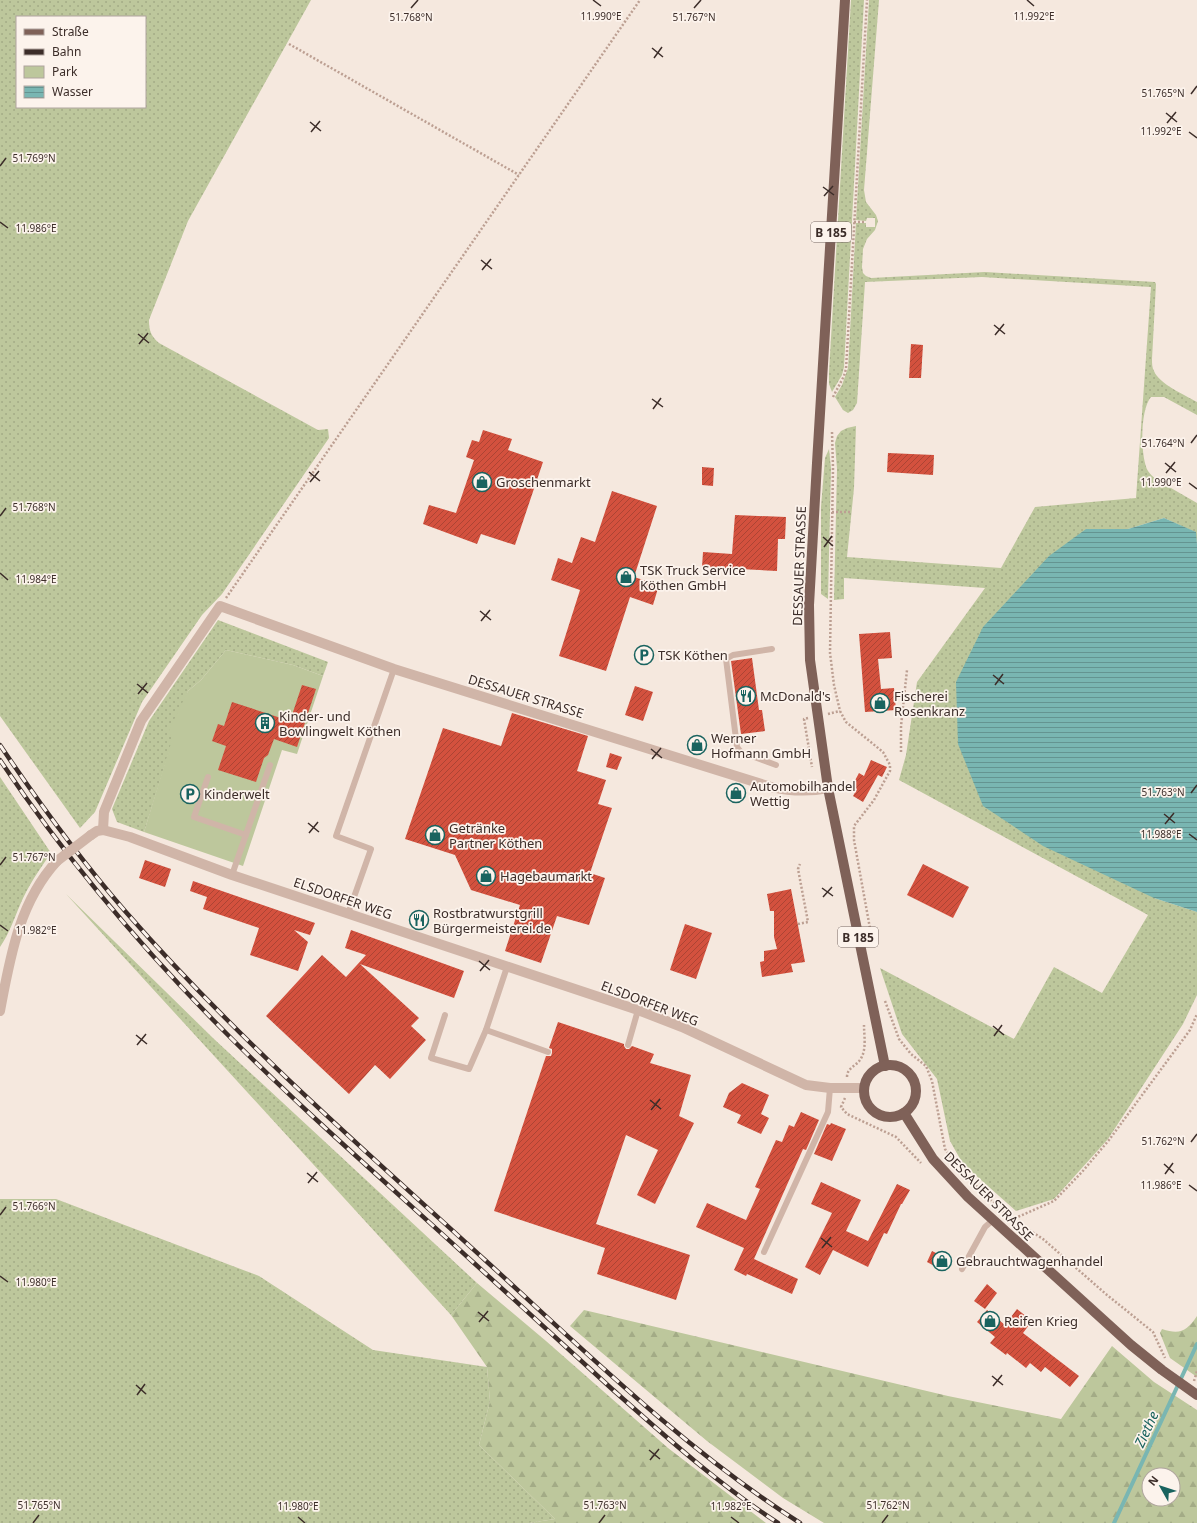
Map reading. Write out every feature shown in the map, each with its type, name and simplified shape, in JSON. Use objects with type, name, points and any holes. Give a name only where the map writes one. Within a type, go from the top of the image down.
[{"type":"main road","name":"DESSAUER STRASSE","points":[[845,0],[817,463],[809,605],[809,639],[811,677],[828,788],[885,1066]]},
{"type":"main road","points":[[885,1066],[894,1066],[903,1069],[912,1078],[915,1084],[916,1091],[913,1103],[904,1113],[893,1117],[887,1117],[876,1113],[871,1109],[865,1099],[864,1088],[868,1077],[875,1070],[885,1066]]},
{"type":"main road","name":"DESSAUER STRASSE","points":[[904,1113],[925,1148],[940,1167],[968,1197],[1097,1315],[1162,1370],[1193,1392]]},
{"type":"street","name":"DESSAUER STRASSE","points":[[220,606],[394,669],[771,787],[810,791],[828,788]]},
{"type":"street","points":[[0,1011],[3,974],[28,906],[44,877],[58,861],[91,835],[103,830],[104,812],[141,721],[220,606]]},
{"type":"street","name":"ELSDORFER WEG","points":[[103,830],[144,841],[232,875],[638,1010],[682,1027],[806,1085],[830,1088],[864,1088]]},
{"type":"lane","points":[[772,649],[733,655],[726,659],[737,747],[741,752],[776,765]]},
{"type":"lane","points":[[348,914],[371,849],[336,836],[394,669]]},
{"type":"lane","points":[[232,875],[270,765]]},
{"type":"lane","points":[[208,778],[194,817],[246,836]]},
{"type":"lane","points":[[445,1015],[431,1058],[469,1069],[486,1030],[507,967]]},
{"type":"lane","points":[[628,1045],[638,1010]]},
{"type":"lane","points":[[486,1030],[548,1052]]},
{"type":"lane","points":[[764,1252],[828,1112],[830,1088]]},
{"type":"lane","points":[[962,1269],[983,1232],[993,1220]]},
{"type":"path","points":[[220,606],[640,0]]},
{"type":"path","points":[[833,404],[833,396],[844,376],[846,369],[867,0]]},
{"type":"path","points":[[289,44],[519,175]]},
{"type":"path","points":[[854,222],[866,222]]},
{"type":"path","points":[[832,426],[830,653],[834,685],[840,711],[846,722],[883,752],[890,765],[890,771],[874,800],[854,826],[854,840],[873,945]]},
{"type":"path","points":[[832,512],[852,512]]},
{"type":"path","points":[[901,752],[901,726],[907,670]]},
{"type":"path","points":[[813,769],[804,719],[840,711]]},
{"type":"path","points":[[798,924],[808,922],[798,869],[800,864]]},
{"type":"path","points":[[883,998],[899,1039],[910,1054],[926,1066],[932,1081],[945,1148],[959,1170]]},
{"type":"path","points":[[1012,1219],[1054,1201],[1082,1172],[1109,1140],[1190,1030],[1197,1014]]},
{"type":"path","points":[[864,1020],[865,1048],[861,1059],[847,1073],[846,1094],[841,1107],[847,1114],[896,1137],[924,1166]]},
{"type":"path","points":[[965,1175],[1012,1219],[1044,1239],[1107,1295],[1153,1332],[1166,1360]]},
{"type":"green space","points":[[0,0],[311,0],[188,221],[149,320],[149,324],[151,333],[159,343],[318,430],[328,429],[329,438],[222,594],[202,615],[142,702],[95,812],[80,828],[0,716]]},
{"type":"green space","points":[[851,0],[864,0],[844,367],[842,375],[832,392],[829,384],[829,372]]},
{"type":"green space","points":[[869,0],[879,0],[864,190],[866,202],[876,215],[878,221],[875,230],[867,239],[863,249],[863,273],[871,278],[985,272],[1155,282],[1152,359],[1153,368],[1157,376],[1167,385],[1197,402],[1197,415],[1164,397],[1151,397],[1147,403],[1142,433],[1145,464],[1149,472],[1157,480],[1197,503],[1197,544],[1195,532],[1164,518],[1128,529],[1086,529],[1154,898],[1197,912],[1197,995],[1183,1024],[1108,1139],[1054,1199],[1016,1211],[963,1164],[950,1141],[937,1079],[902,1034],[880,968],[1014,1039],[1054,967],[1102,993],[1148,915],[899,780],[906,755],[917,682],[985,588],[844,578],[844,599],[834,600],[837,469],[835,443],[837,436],[841,431],[856,426],[854,488],[847,557],[1001,568],[1035,507],[1136,498],[1151,287],[982,277],[865,282],[857,403],[853,410],[848,413],[843,410],[835,397],[842,385],[848,368],[856,223],[866,223],[866,227],[875,227],[875,218],[867,218],[866,221],[856,220]]},
{"type":"green space","points":[[829,449],[831,468],[828,599],[821,594],[821,507],[825,458]]},
{"type":"green space","points":[[218,620],[328,662],[323,676],[293,665],[226,650],[201,680],[188,691],[144,832],[117,822],[112,809],[149,721]]},
{"type":"green space","points":[[226,650],[293,665],[323,676],[297,754],[282,750],[243,866],[144,832],[172,740],[169,730],[188,691],[201,680]]},
{"type":"green space","points":[[0,777],[51,853],[27,891],[9,932],[0,947]]},
{"type":"green space","points":[[66,894],[214,1039],[477,1283],[451,1315]]},
{"type":"green space","points":[[0,1199],[56,1199],[259,1276],[373,1350],[487,1367],[490,1401],[479,1445],[555,1519],[529,1523],[0,1523]]},
{"type":"green space","points":[[477,1283],[546,1341],[668,1448],[766,1523],[529,1523],[555,1519],[479,1445],[490,1401],[487,1367],[451,1315]]},
{"type":"green space","points":[[584,1310],[948,1396],[1061,1419],[1112,1346],[1154,1382],[1197,1410],[1197,1523],[824,1523],[783,1498],[707,1441],[570,1326]]},
{"type":"green space","points":[[1197,1316],[1197,1377],[1170,1358],[1160,1333],[1162,1329],[1174,1332],[1182,1330],[1190,1325]]},
{"type":"water","points":[[1164,518],[1196,532],[1197,912],[1154,898],[1043,846],[983,806],[958,744],[956,682],[983,627],[1049,556],[1086,529],[1128,529]]},
{"type":"building","points":[[911,344],[923,345],[921,378],[909,378]]},
{"type":"building","points":[[483,430],[512,439],[508,450],[543,462],[515,545],[481,534],[477,544],[423,524],[429,505],[456,513],[474,460],[466,457],[472,440],[479,442]]},
{"type":"building","points":[[888,453],[934,455],[933,475],[887,472]]},
{"type":"building","points":[[702,467],[714,468],[713,486],[702,485]]},
{"type":"building","points":[[612,491],[657,506],[634,577],[659,585],[653,605],[630,597],[606,671],[559,656],[580,590],[551,580],[558,558],[572,563],[581,537],[595,542]]},
{"type":"building","points":[[735,515],[786,517],[785,539],[778,539],[777,571],[702,567],[703,552],[732,554]]},
{"type":"building","points":[[890,632],[892,658],[878,659],[881,689],[894,688],[896,710],[865,712],[859,634]]},
{"type":"building","name":"McDonald's","points":[[752,658],[759,710],[762,710],[765,731],[741,734],[731,661]]},
{"type":"building","name":"Kinder- und Bowlingwelt Köthen","points":[[302,685],[316,689],[297,747],[274,739],[268,755],[264,758],[256,782],[218,770],[226,746],[212,741],[218,724],[224,726],[232,702],[290,721]]},
{"type":"building","points":[[635,686],[653,692],[643,721],[625,715]]},
{"type":"building","points":[[512,713],[588,736],[577,771],[606,780],[598,804],[612,808],[590,873],[605,878],[589,925],[557,916],[541,963],[505,951],[520,905],[471,890],[455,855],[405,839],[443,728],[501,746]]},
{"type":"building","points":[[610,753],[622,757],[617,770],[606,767]]},
{"type":"building","points":[[871,760],[887,767],[882,777],[878,775],[863,802],[853,796],[857,789],[852,786],[859,773],[864,776]]},
{"type":"building","points":[[145,860],[171,869],[165,887],[139,878]]},
{"type":"building","points":[[923,864],[969,887],[953,918],[907,895]]},
{"type":"building","points":[[193,881],[315,923],[310,935],[294,930],[308,942],[298,971],[250,955],[259,928],[203,909],[207,897],[190,891]]},
{"type":"building","points":[[791,889],[805,962],[791,964],[793,972],[762,977],[760,962],[764,961],[764,951],[777,949],[774,937],[774,911],[770,911],[767,894]]},
{"type":"building","points":[[685,924],[712,933],[696,979],[670,970]]},
{"type":"building","points":[[351,930],[464,971],[454,998],[360,964],[419,1018],[411,1026],[426,1040],[390,1079],[375,1065],[349,1094],[266,1016],[322,955],[346,977],[366,955],[345,948]]},
{"type":"building","points":[[558,1022],[624,1044],[626,1049],[629,1049],[632,1046],[654,1054],[650,1063],[691,1075],[679,1116],[694,1123],[655,1204],[637,1195],[658,1150],[626,1135],[596,1224],[690,1255],[676,1300],[597,1274],[605,1248],[494,1211],[546,1056],[551,1056],[552,1049],[549,1048]]},
{"type":"building","points":[[742,1083],[769,1095],[761,1114],[769,1118],[761,1134],[737,1123],[741,1115],[723,1107],[729,1093]]},
{"type":"building","points":[[801,1112],[819,1120],[806,1150],[803,1149],[754,1259],[798,1279],[792,1294],[747,1274],[746,1276],[734,1270],[744,1248],[696,1227],[707,1203],[746,1220],[760,1189],[755,1187],[776,1140],[782,1142],[789,1125],[794,1127]]},
{"type":"building","points":[[831,1123],[846,1129],[832,1161],[814,1154],[827,1124],[830,1125]]},
{"type":"building","points":[[821,1182],[861,1200],[846,1231],[868,1241],[897,1184],[910,1190],[901,1204],[887,1234],[884,1233],[868,1267],[833,1250],[820,1275],[805,1267],[832,1213],[811,1204]]},
{"type":"building","points":[[932,1251],[950,1260],[944,1271],[927,1262]]},
{"type":"building","points":[[987,1284],[997,1293],[985,1309],[974,1301]]},
{"type":"building","points":[[1017,1309],[1032,1321],[1023,1333],[1079,1376],[1070,1387],[1045,1367],[1041,1372],[1030,1363],[1026,1368],[1007,1353],[1006,1355],[990,1343],[995,1337],[977,1322],[987,1310],[1005,1325]]},
{"type":"waterway","name":"Ziethe","points":[[1114,1523],[1197,1344]]},
{"type":"railway","points":[[0,745],[60,830],[125,911],[210,1003],[300,1091],[598,1364],[676,1432],[716,1464],[800,1523]]},
{"type":"railway","points":[[0,760],[76,865],[132,932],[190,996],[282,1088],[632,1407],[713,1476],[778,1523]]},
{"type":"place","name":"Groschenmarkt","points":[[482,482]]},
{"type":"place","name":"TSK Truck Service Köthen GmbH","points":[[626,577]]},
{"type":"place","name":"TSK Köthen","points":[[644,655]]},
{"type":"place","name":"McDonald's","points":[[746,696]]},
{"type":"place","name":"Fischerei Rosenkranz","points":[[880,703]]},
{"type":"place","name":"Kinder- und Bowlingwelt Köthen","points":[[265,723]]},
{"type":"place","name":"Werner Hofmann GmbH","points":[[697,745]]},
{"type":"place","name":"Automobilhandel Wettig","points":[[736,793]]},
{"type":"place","name":"Kinderwelt","points":[[190,794]]},
{"type":"place","name":"Getränke Partner Köthen","points":[[435,835]]},
{"type":"place","name":"Hagebaumarkt","points":[[486,876]]},
{"type":"place","name":"Rostbratwurstgrill Bürgermeisterei.de","points":[[419,920]]},
{"type":"place","name":"Gebrauchtwagenhandel","points":[[942,1261]]},
{"type":"place","name":"Reifen Krieg","points":[[990,1321]]}]
